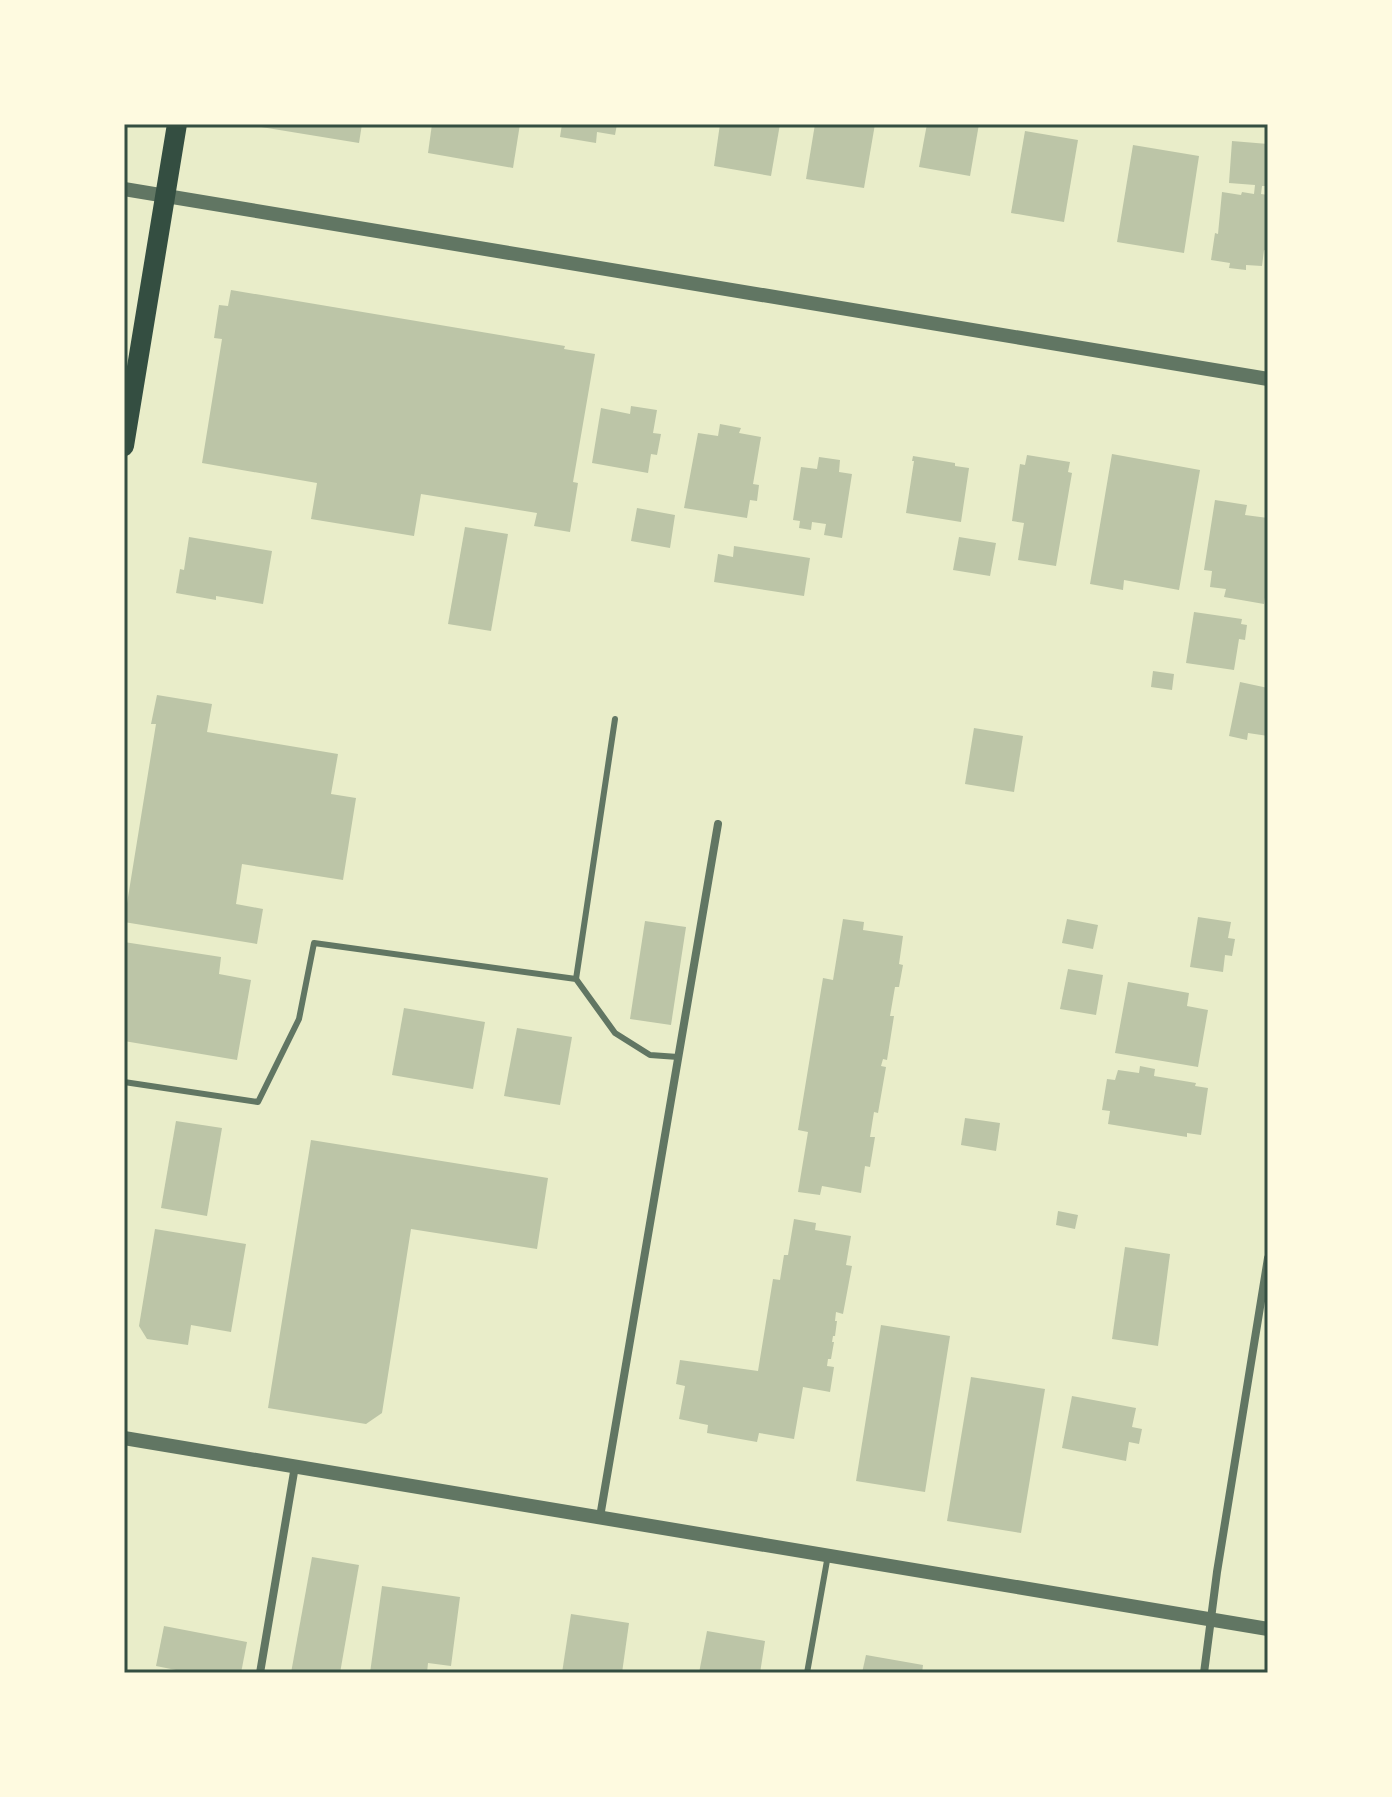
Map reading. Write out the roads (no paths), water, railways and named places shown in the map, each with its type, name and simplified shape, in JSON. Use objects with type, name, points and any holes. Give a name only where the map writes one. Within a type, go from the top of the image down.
[{"type":"main road","points":[[124,446],[177,124]]},
{"type":"street","points":[[124,189],[1268,379]]},
{"type":"street","points":[[600,1517],[718,824]]},
{"type":"street","points":[[1204,1673],[1268,1258]]},
{"type":"street","points":[[124,1438],[1268,1629]]},
{"type":"street","points":[[260,1673],[295,1466]]},
{"type":"lane","points":[[615,719],[576,979],[615,1033],[650,1055],[678,1057]]},
{"type":"lane","points":[[124,1082],[258,1102],[299,1019],[314,943],[576,979]]},
{"type":"lane","points":[[807,1673],[828,1555]]}]
